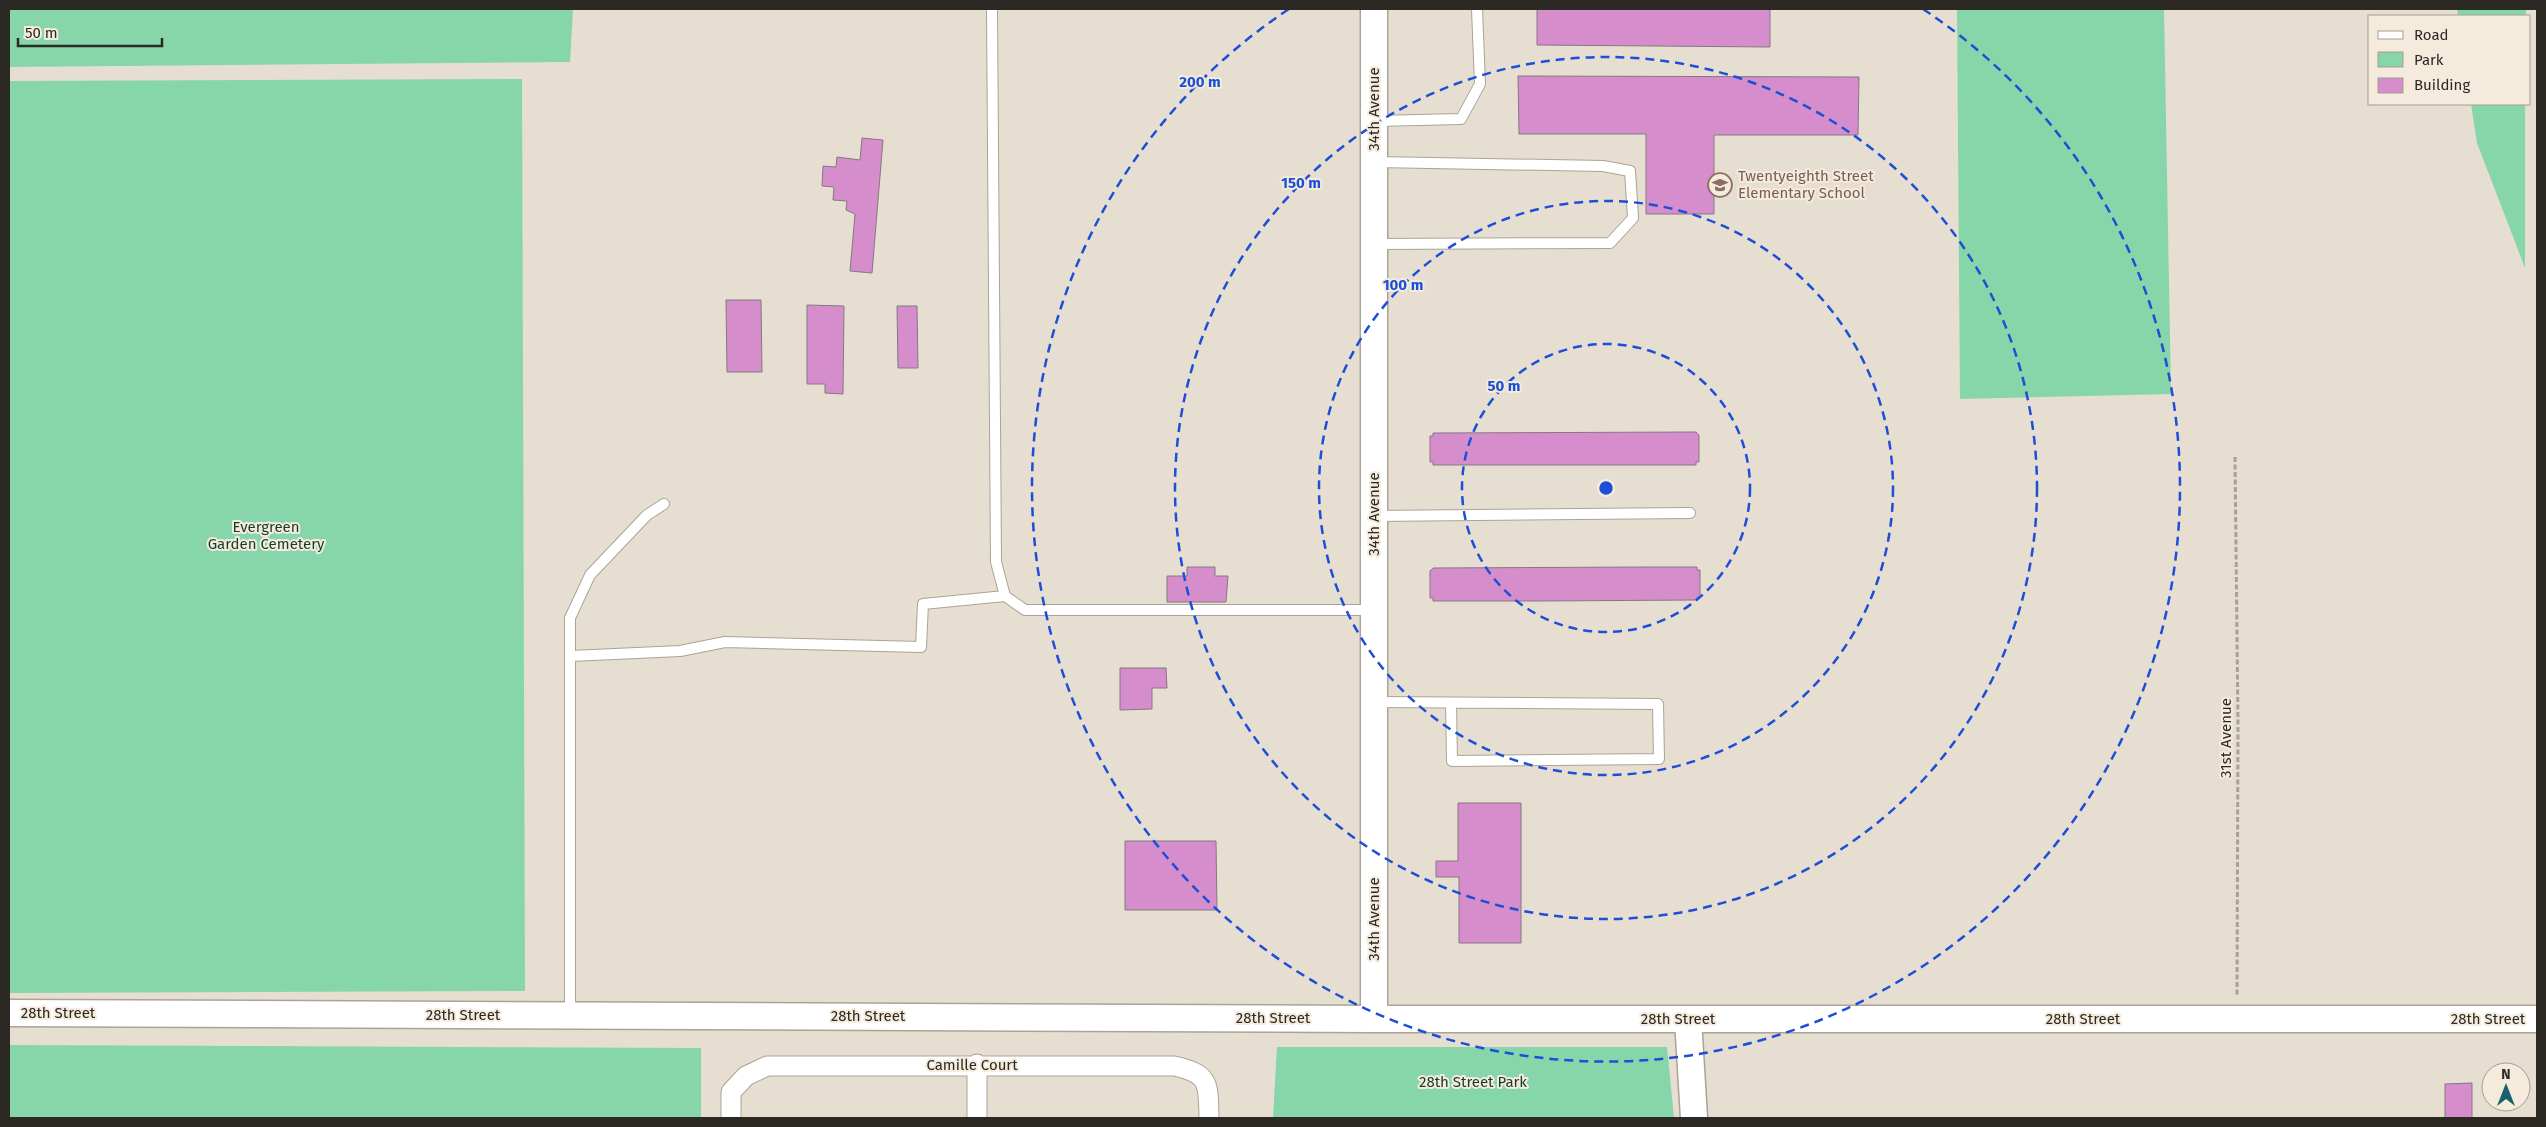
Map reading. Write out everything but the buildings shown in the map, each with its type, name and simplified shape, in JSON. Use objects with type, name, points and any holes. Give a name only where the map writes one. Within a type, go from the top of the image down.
[{"type":"main road","name":"34th Avenue","points":[[1374,9],[1374,1019]]},
{"type":"main road","name":"28th Street","points":[[9,1012],[1374,1019],[2537,1020]]},
{"type":"main road","points":[[1688,1019],[1694,1118]]},
{"type":"street","name":"Camille Court","points":[[731,1118],[731,1092],[746,1076],[767,1066],[977,1064],[1174,1066],[1194,1070],[1206,1082],[1209,1118]]},
{"type":"street","points":[[977,1064],[977,1118]]},
{"type":"lane","points":[[992,9],[996,562],[1005,596],[1025,610],[1374,610]]},
{"type":"lane","points":[[1374,122],[1461,119],[1480,84],[1477,9]]},
{"type":"lane","points":[[1374,162],[1603,166],[1630,170],[1633,218],[1610,243],[1374,244]]},
{"type":"lane","points":[[570,1015],[570,618],[590,575],[647,515],[664,504]]},
{"type":"lane","points":[[1374,516],[1690,513]]},
{"type":"lane","points":[[571,656],[680,651],[725,642],[921,647],[922,604],[1005,596]]},
{"type":"lane","points":[[1374,702],[1658,704],[1659,759],[1452,761],[1450,703]]},
{"type":"path","name":"31st Avenue","points":[[2235,457],[2238,724],[2237,1020]]},
{"type":"green space","points":[[9,9],[573,9],[570,62],[9,67]]},
{"type":"green space","points":[[1957,9],[2164,9],[2171,394],[1960,399]]},
{"type":"green space","points":[[2457,9],[2526,9],[2526,15],[2458,15]]},
{"type":"green space","name":"Evergreen Garden Cemetery","points":[[522,79],[525,991],[9,993],[9,81]]},
{"type":"green space","points":[[2471,105],[2525,105],[2525,268],[2477,143]]},
{"type":"green space","points":[[9,1045],[701,1048],[701,1118],[9,1118]]},
{"type":"green space","name":"28th Street Park","points":[[1277,1047],[1667,1047],[1674,1118],[1273,1118]]},
{"type":"place","name":"Twentyeighth Street Elementary School","points":[[1720,185]]}]
